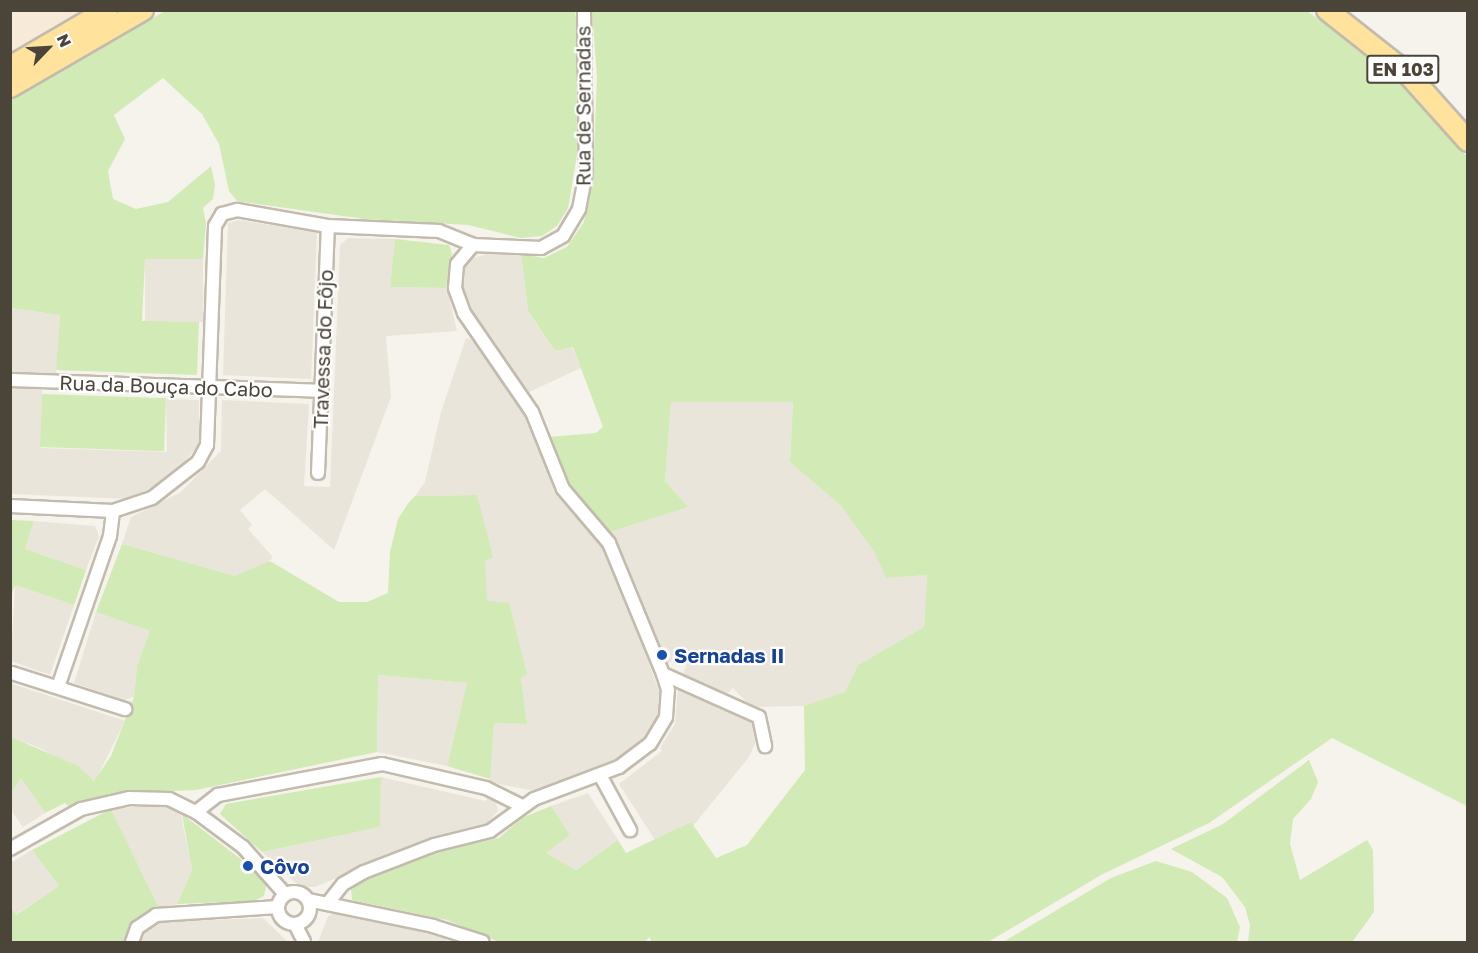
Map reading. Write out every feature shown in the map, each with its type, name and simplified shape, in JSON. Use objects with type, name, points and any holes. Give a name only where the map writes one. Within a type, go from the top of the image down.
[{"type":"main road","points":[[10,67],[107,10]]},
{"type":"main road","points":[[10,87],[142,10]]},
{"type":"main road","name":"EN 103","points":[[1328,10],[1408,74],[1467,141]]},
{"type":"main road","name":"EN 103","points":[[1343,10],[1422,72],[1467,124]]},
{"type":"street","name":"Rua de Sernadas","points":[[209,387],[218,219],[237,210],[328,226],[439,231],[473,245],[541,248],[563,236],[573,223],[586,172],[584,10]]},
{"type":"street","name":"Travessa do Fôjo","points":[[318,473],[328,226]]},
{"type":"street","points":[[328,903],[343,884],[358,876],[434,845],[490,831],[522,806],[600,776],[637,755],[659,732],[669,704],[663,674],[609,543],[563,489],[532,412],[459,302],[457,264],[473,245]]},
{"type":"street","name":"Rua da Bouça do Cabo","points":[[10,380],[321,392]]},
{"type":"street","points":[[10,506],[113,511],[152,498],[198,462],[207,445],[209,387]]},
{"type":"street","points":[[58,687],[110,536],[113,511]]},
{"type":"street","points":[[12,673],[125,709]]},
{"type":"street","points":[[663,674],[759,717],[765,746]]},
{"type":"street","points":[[196,812],[218,795],[382,764],[486,788],[522,806]]},
{"type":"street","points":[[600,776],[630,830]]},
{"type":"street","points":[[10,849],[81,809],[111,800],[169,799],[196,812],[243,847],[285,894]]},
{"type":"street","points":[[285,894],[295,892],[308,900],[328,903],[458,938],[483,942]]},
{"type":"street","points":[[285,894],[278,907],[281,917],[300,933]]},
{"type":"street","points":[[290,942],[300,933],[308,915],[308,900]]},
{"type":"street","points":[[132,942],[137,928],[156,915],[278,907]]},
{"type":"shaded area","points":[[11,10],[87,11],[11,55]]},
{"type":"shaded area","points":[[238,220],[317,232],[311,379],[223,375],[228,223]]},
{"type":"shaded area","points":[[348,238],[395,239],[390,287],[447,288],[457,331],[386,336],[391,397],[334,550],[265,489],[240,510],[252,525],[248,529],[273,557],[264,567],[235,576],[122,544],[131,517],[181,492],[221,451],[222,400],[309,404],[304,486],[330,487],[340,245]]},
{"type":"shaded area","points":[[498,251],[521,254],[528,312],[555,351],[572,347],[581,368],[529,392],[475,321],[460,287],[466,265],[473,258]]},
{"type":"shaded area","points":[[145,259],[203,259],[203,322],[145,322]]},
{"type":"shaded area","points":[[11,308],[60,315],[56,375],[11,374]]},
{"type":"shaded area","points":[[466,338],[475,341],[515,395],[538,442],[555,494],[603,542],[663,701],[652,729],[623,758],[591,776],[534,791],[489,782],[494,723],[527,724],[521,678],[487,602],[477,495],[415,496],[425,482],[441,412]]},
{"type":"shaded area","points":[[11,387],[42,388],[41,448],[167,452],[166,399],[199,400],[199,444],[174,475],[130,499],[11,494]]},
{"type":"shaded area","points":[[671,402],[793,402],[790,462],[841,506],[873,550],[886,578],[927,575],[924,627],[858,665],[845,692],[809,706],[751,707],[733,688],[724,696],[682,677],[691,653],[684,646],[668,664],[610,532],[688,507],[665,481]]},
{"type":"shaded area","points":[[34,521],[95,526],[99,536],[86,570],[25,549]]},
{"type":"shaded area","points":[[15,585],[74,605],[50,675],[11,661]]},
{"type":"shaded area","points":[[96,612],[150,631],[137,666],[134,697],[124,700],[74,683]]},
{"type":"shaded area","points":[[378,675],[467,683],[447,766],[377,752]]},
{"type":"shaded area","points":[[10,683],[125,721],[95,781],[40,748],[11,737]]},
{"type":"shaded area","points":[[678,687],[751,718],[759,735],[749,757],[693,826],[690,822],[655,840],[619,784],[662,751],[660,748],[675,724]]},
{"type":"shaded area","points":[[381,777],[486,801],[488,797],[496,802],[498,811],[485,825],[430,839],[315,887],[300,887],[262,852],[380,827]]},
{"type":"shaded area","points":[[21,778],[45,813],[23,827],[11,810],[11,794]]},
{"type":"shaded area","points":[[588,793],[618,840],[576,870],[546,853],[570,835],[551,806]]},
{"type":"shaded area","points":[[157,805],[180,810],[192,870],[177,904],[159,908],[111,809]]},
{"type":"shaded area","points":[[32,850],[59,886],[15,915],[11,905],[10,863]]},
{"type":"shaded area","points":[[336,913],[443,936],[447,942],[318,942],[328,916]]},
{"type":"shaded area","points":[[263,918],[287,941],[139,942],[145,928],[154,922]]},
{"type":"green space","points":[[165,11],[575,11],[582,58],[578,149],[568,208],[557,226],[542,236],[521,238],[468,225],[365,219],[237,201],[229,191],[219,144],[202,114],[163,78],[114,115],[125,139],[108,171],[113,199],[136,209],[168,202],[211,166],[215,185],[213,199],[203,208],[206,224],[203,259],[145,259],[142,321],[199,322],[197,375],[56,370],[60,315],[11,308],[10,100]]},
{"type":"green space","points":[[592,11],[1307,11],[1386,69],[1428,108],[1468,158],[1467,806],[1332,738],[1209,823],[1101,875],[988,942],[651,942],[650,937],[644,942],[499,942],[447,920],[352,900],[351,890],[369,877],[436,851],[499,838],[522,818],[551,806],[570,835],[546,853],[576,870],[618,840],[626,853],[691,822],[716,858],[747,845],[805,770],[804,706],[845,692],[858,665],[924,627],[927,575],[886,578],[873,550],[841,506],[790,462],[793,402],[671,402],[665,481],[688,507],[610,532],[570,490],[550,437],[596,433],[603,427],[573,347],[555,351],[528,311],[521,254],[544,258],[567,247],[584,222],[593,178],[597,77]]},
{"type":"green space","points":[[395,239],[449,245],[452,253],[446,288],[390,287]]},
{"type":"green space","points":[[42,394],[166,398],[164,451],[40,447]]},
{"type":"green space","points":[[477,495],[493,557],[485,561],[487,601],[509,603],[527,674],[521,678],[527,724],[494,723],[490,779],[447,766],[467,683],[378,675],[377,752],[196,790],[119,793],[69,807],[65,803],[45,813],[21,778],[11,794],[11,737],[78,766],[94,781],[111,756],[134,697],[137,666],[150,631],[96,612],[122,544],[235,576],[270,561],[339,602],[367,602],[388,593],[390,552],[398,519],[415,496]]},
{"type":"green space","points":[[11,520],[34,521],[25,549],[86,570],[74,605],[15,585],[11,597]]},
{"type":"green space","points":[[1309,760],[1318,782],[1311,799],[1293,819],[1290,844],[1300,880],[1367,840],[1373,850],[1374,912],[1352,942],[1248,942],[1250,925],[1245,907],[1222,877],[1171,849],[1223,824]]},
{"type":"green space","points":[[381,777],[380,827],[262,852],[220,814],[226,804]]},
{"type":"green space","points":[[111,809],[159,908],[137,920],[126,942],[11,942],[10,905],[16,915],[59,886],[32,850]]},
{"type":"green space","points":[[182,814],[255,870],[266,886],[264,896],[254,901],[177,904],[192,870]]},
{"type":"green space","points":[[1156,861],[1192,872],[1227,898],[1240,927],[1237,942],[1003,942],[1111,878]]},
{"type":"place","name":"Sernadas II","points":[[662,655]]},
{"type":"place","name":"Côvo","points":[[248,866]]}]
